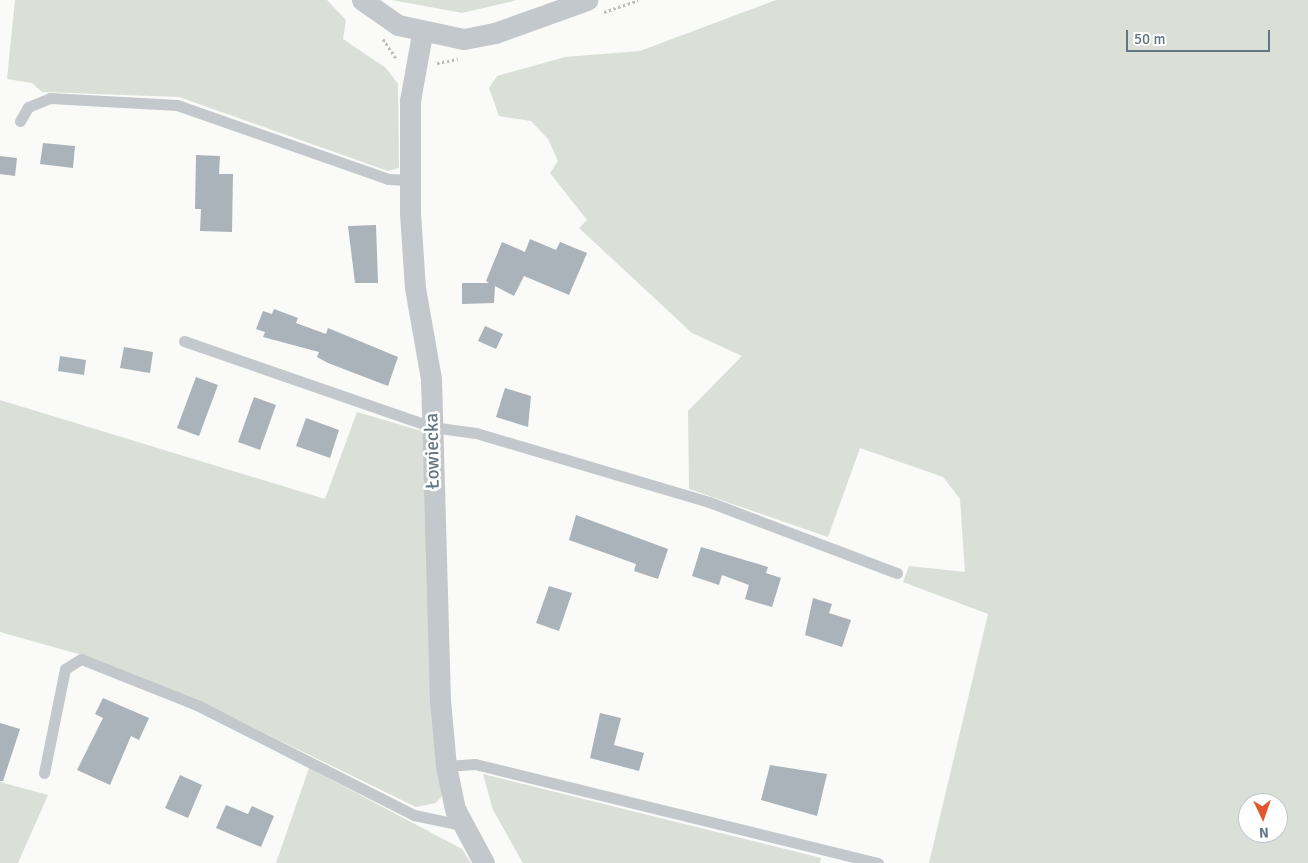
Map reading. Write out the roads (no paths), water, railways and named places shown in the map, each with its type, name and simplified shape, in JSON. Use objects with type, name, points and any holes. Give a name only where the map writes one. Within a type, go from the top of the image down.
[{"type":"street","points":[[362,0],[391,22],[422,34],[480,36],[587,0]]},
{"type":"street","name":"Łowiecka","points":[[422,34],[410,100],[410,180],[413,269],[429,353],[446,766],[461,825],[484,863]]},
{"type":"lane","points":[[20,121],[28,107],[50,98],[177,105],[388,179],[410,180]]},
{"type":"lane","points":[[184,340],[432,427],[476,433],[710,502],[897,573]]},
{"type":"lane","points":[[44,773],[65,669],[81,659],[197,705],[414,815],[461,825]]},
{"type":"lane","points":[[446,766],[475,764],[878,863]]}]
